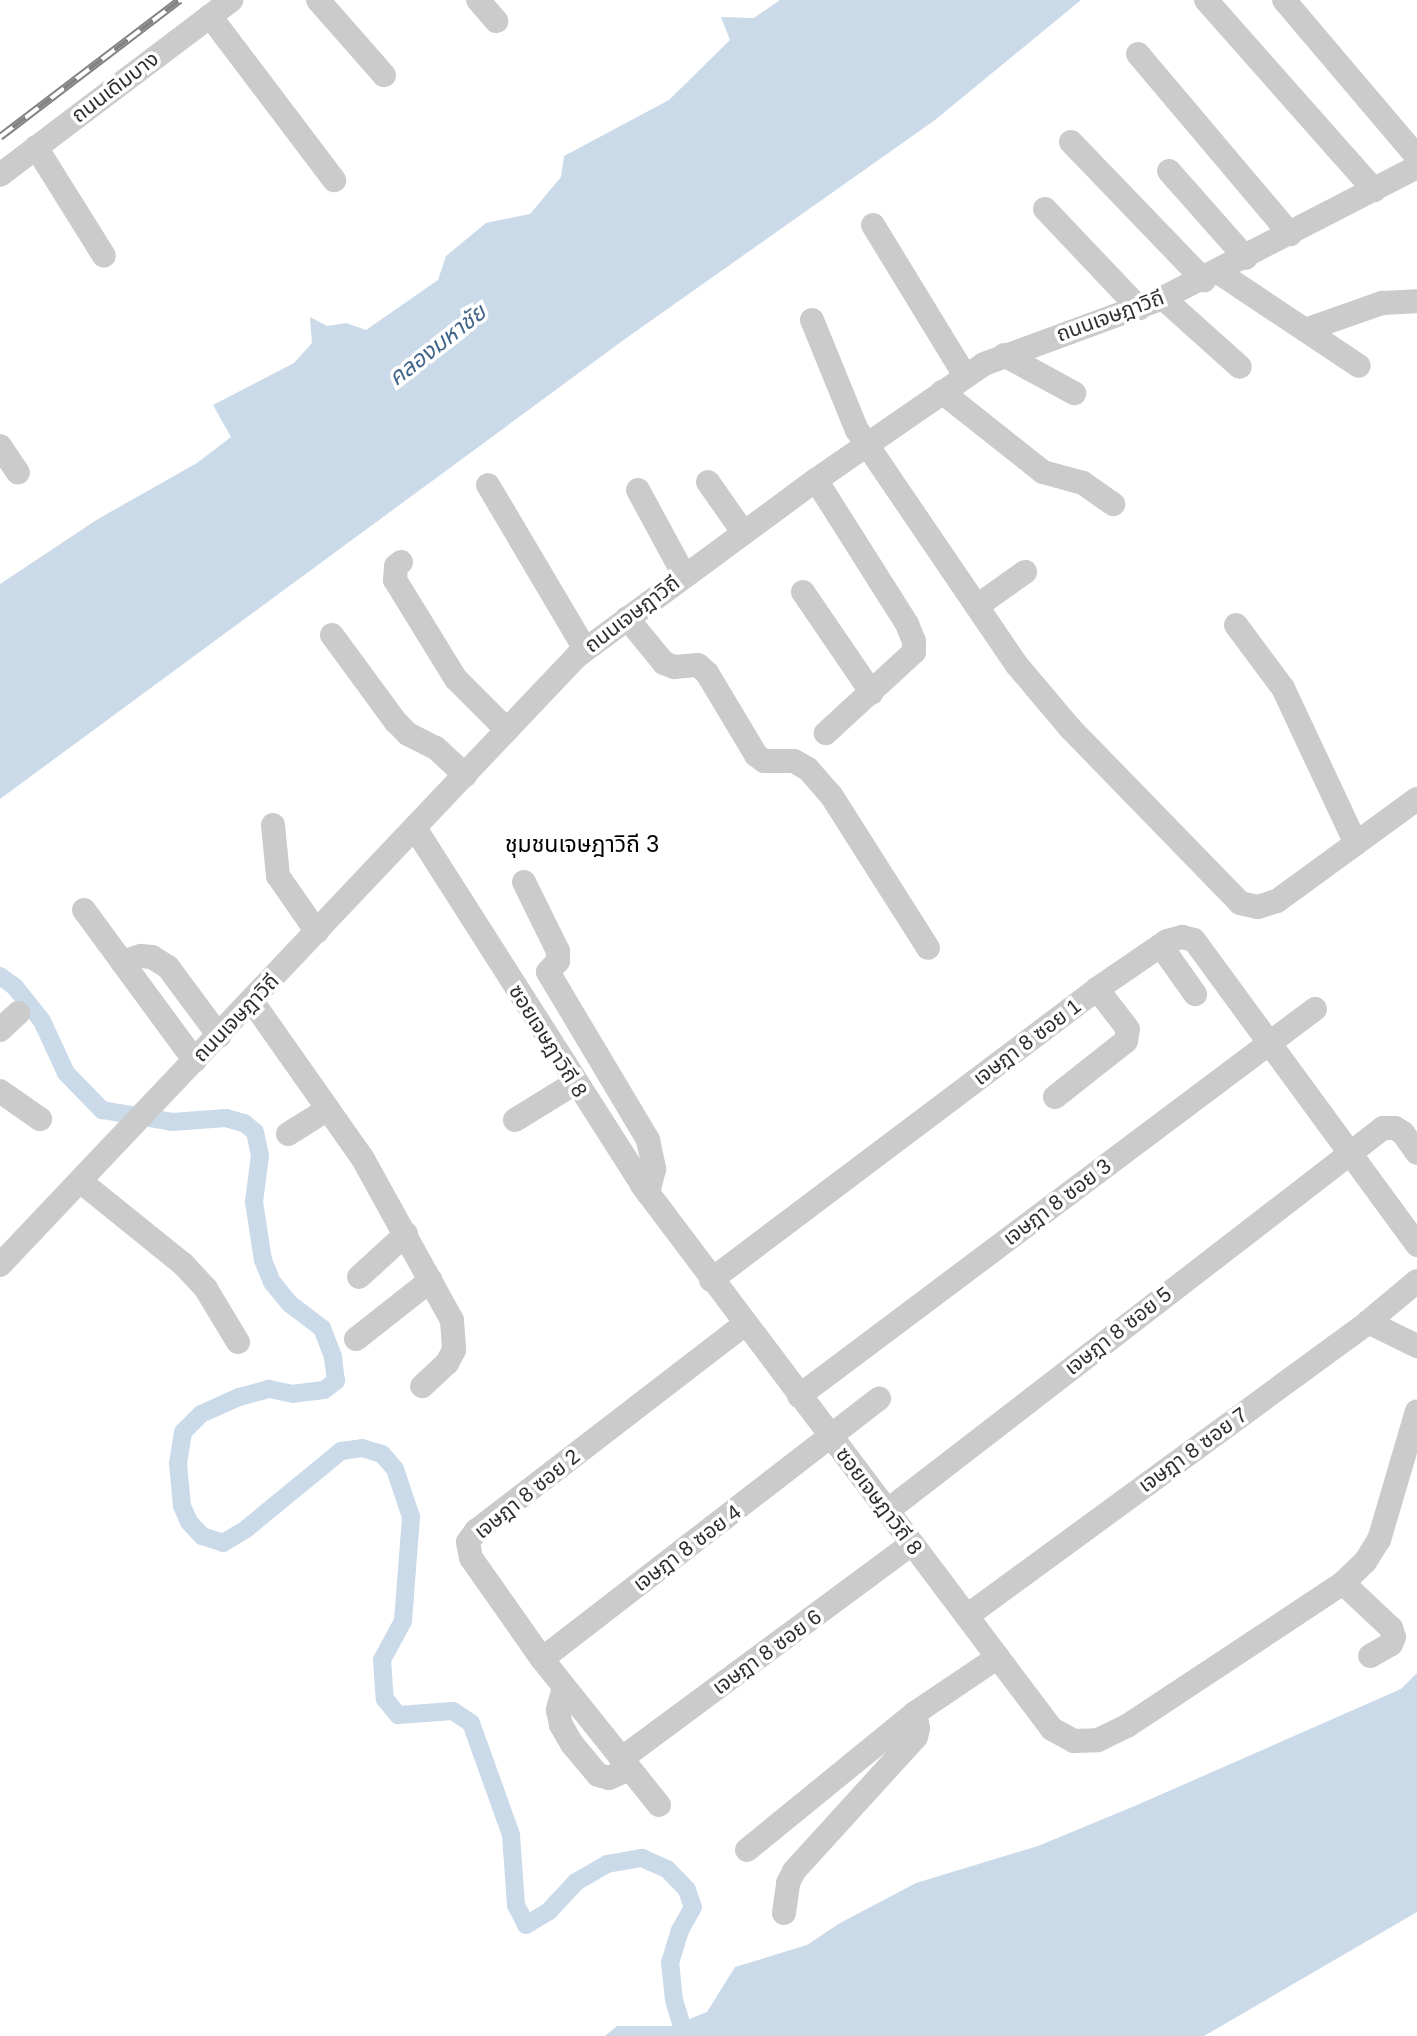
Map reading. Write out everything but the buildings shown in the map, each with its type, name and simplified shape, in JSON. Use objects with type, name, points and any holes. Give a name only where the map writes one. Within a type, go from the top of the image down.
[{"type":"street","name":"ถนนเดิมบาง","points":[[0,175],[231,0]]},
{"type":"street","points":[[318,0],[384,75]]},
{"type":"street","points":[[478,0],[496,21]]},
{"type":"street","points":[[1206,0],[1374,191]]},
{"type":"street","points":[[1284,0],[1417,157]]},
{"type":"street","points":[[209,16],[334,180]]},
{"type":"street","points":[[1138,54],[1290,234]]},
{"type":"street","points":[[1071,142],[1211,276],[1306,330],[1359,366]]},
{"type":"street","points":[[36,147],[104,256]]},
{"type":"street","name":"ถนนเจษฎาวิถี","points":[[0,1265],[465,775],[554,677],[585,649],[743,532],[965,376],[1004,355],[1139,308],[1211,276],[1417,167]]},
{"type":"street","points":[[1169,171],[1246,258]]},
{"type":"street","points":[[1045,209],[1139,308]]},
{"type":"street","points":[[873,225],[965,376]]},
{"type":"street","points":[[1163,298],[1240,366]]},
{"type":"street","points":[[1306,330],[1382,303],[1417,301]]},
{"type":"street","points":[[812,320],[849,415],[1016,664],[1069,728],[1240,903],[1258,907],[1277,901],[1417,799]]},
{"type":"street","points":[[1004,355],[1074,393]]},
{"type":"street","points":[[942,392],[1043,472],[1083,483],[1113,503]]},
{"type":"street","points":[[0,446],[18,474]]},
{"type":"street","points":[[816,480],[914,641],[914,652],[826,733]]},
{"type":"street","points":[[708,482],[743,532]]},
{"type":"street","points":[[488,485],[585,649]]},
{"type":"street","points":[[638,490],[684,575]]},
{"type":"street","points":[[401,562],[396,566],[395,580],[456,679],[507,730]]},
{"type":"street","points":[[977,606],[1025,572]]},
{"type":"street","points":[[803,592],[872,693]]},
{"type":"street","points":[[627,618],[664,663],[674,667],[698,665],[707,673],[756,755],[764,761],[794,761],[808,769],[831,795],[928,948]]},
{"type":"street","points":[[1236,625],[1283,688],[1356,844]]},
{"type":"street","points":[[332,635],[402,728],[419,741],[436,748],[465,775]]},
{"type":"street","points":[[273,825],[278,876],[317,932]]},
{"type":"street","name":"ซอยเจษฎาวิถี 8","points":[[415,828],[648,1194],[1052,1729],[1074,1741],[1098,1740],[1127,1726],[1343,1583],[1365,1562],[1379,1540],[1417,1410]]},
{"type":"street","points":[[524,882],[558,951],[558,961],[548,972],[648,1140],[654,1169],[648,1194]]},
{"type":"street","points":[[84,910],[195,1061]]},
{"type":"street","name":"เจษฎา 8 ซอย 1","points":[[711,1279],[1097,989],[1161,946],[1182,937],[1194,940],[1350,1152]]},
{"type":"street","points":[[1161,946],[1195,994]]},
{"type":"street","points":[[122,962],[141,956],[152,957],[168,967],[219,1036]]},
{"type":"street","points":[[1055,1097],[1126,1041],[1128,1029],[1097,989]]},
{"type":"street","points":[[252,1001],[363,1159],[452,1320],[454,1350],[447,1363],[422,1385]]},
{"type":"street","name":"เจษฎา 8 ซอย 3","points":[[799,1396],[1315,1009]]},
{"type":"street","points":[[515,1120],[575,1083]]},
{"type":"street","points":[[0,1091],[40,1119]]},
{"type":"street","points":[[288,1134],[328,1109]]},
{"type":"street","name":"เจษฎา 8 ซอย 5","points":[[887,1511],[1383,1128],[1395,1128],[1403,1133],[1417,1153]]},
{"type":"street","points":[[1350,1152],[1417,1245]]},
{"type":"street","points":[[80,1181],[183,1264],[206,1289],[238,1342]]},
{"type":"street","points":[[359,1277],[406,1234]]},
{"type":"street","points":[[356,1339],[431,1280]]},
{"type":"street","name":"เจษฎา 8 ซอย 7","points":[[967,1616],[1367,1322],[1417,1281]]},
{"type":"street","points":[[1367,1322],[1417,1346]]},
{"type":"street","name":"เจษฎา 8 ซอย 2","points":[[659,1805],[542,1659],[471,1558],[468,1542],[476,1531],[745,1324]]},
{"type":"street","name":"เจษฎา 8 ซอย 4","points":[[542,1659],[879,1399]]},
{"type":"street","name":"เจษฎา 8 ซอย 6","points":[[625,1764],[912,1544]]},
{"type":"street","points":[[1343,1583],[1391,1628],[1394,1637],[1391,1644],[1370,1656]]},
{"type":"street","points":[[747,1850],[915,1713],[998,1657]]},
{"type":"street","points":[[784,1913],[788,1883],[794,1871],[916,1737],[918,1728],[915,1713]]},
{"type":"street","points":[[852,1764],[873,1787]]},
{"type":"water","name":"คลองมหาชัย","points":[[780,0],[1081,0],[935,120],[625,339],[0,799],[0,584],[98,519],[197,463],[231,437],[213,405],[294,363],[312,343],[310,317],[327,326],[346,323],[366,330],[438,280],[446,256],[486,223],[530,214],[561,177],[564,156],[669,100],[730,40],[721,17],[754,18]]},
{"type":"water","points":[[1417,1673],[1417,1912],[1204,2036],[605,2036],[617,2026],[672,2026],[707,2012],[735,1967],[807,1945],[840,1923],[916,1883],[1038,1846],[1137,1805],[1401,1689]]},
{"type":"waterway","points":[[0,976],[15,987],[42,1021],[66,1073],[102,1110],[172,1122],[226,1118],[244,1123],[255,1132],[260,1155],[254,1202],[263,1260],[272,1282],[290,1304],[322,1328],[333,1357],[336,1381],[324,1390],[293,1394],[269,1389],[239,1397],[201,1414],[183,1432],[178,1463],[182,1506],[189,1522],[202,1536],[223,1543],[246,1529],[341,1451],[362,1448],[382,1454],[395,1469],[411,1517],[403,1621],[382,1660],[385,1699],[398,1715],[453,1711],[471,1723],[511,1835],[516,1905],[526,1925],[549,1911],[576,1882],[607,1864],[642,1858],[667,1869],[687,1890],[693,1907],[680,1930],[670,1962],[674,2000],[685,2036]]},
{"type":"railway","points":[[0,137],[180,0]]},
{"type":"district","name":"ชุมชนเจษฎาวิถี 3","points":[[582,844]]}]
